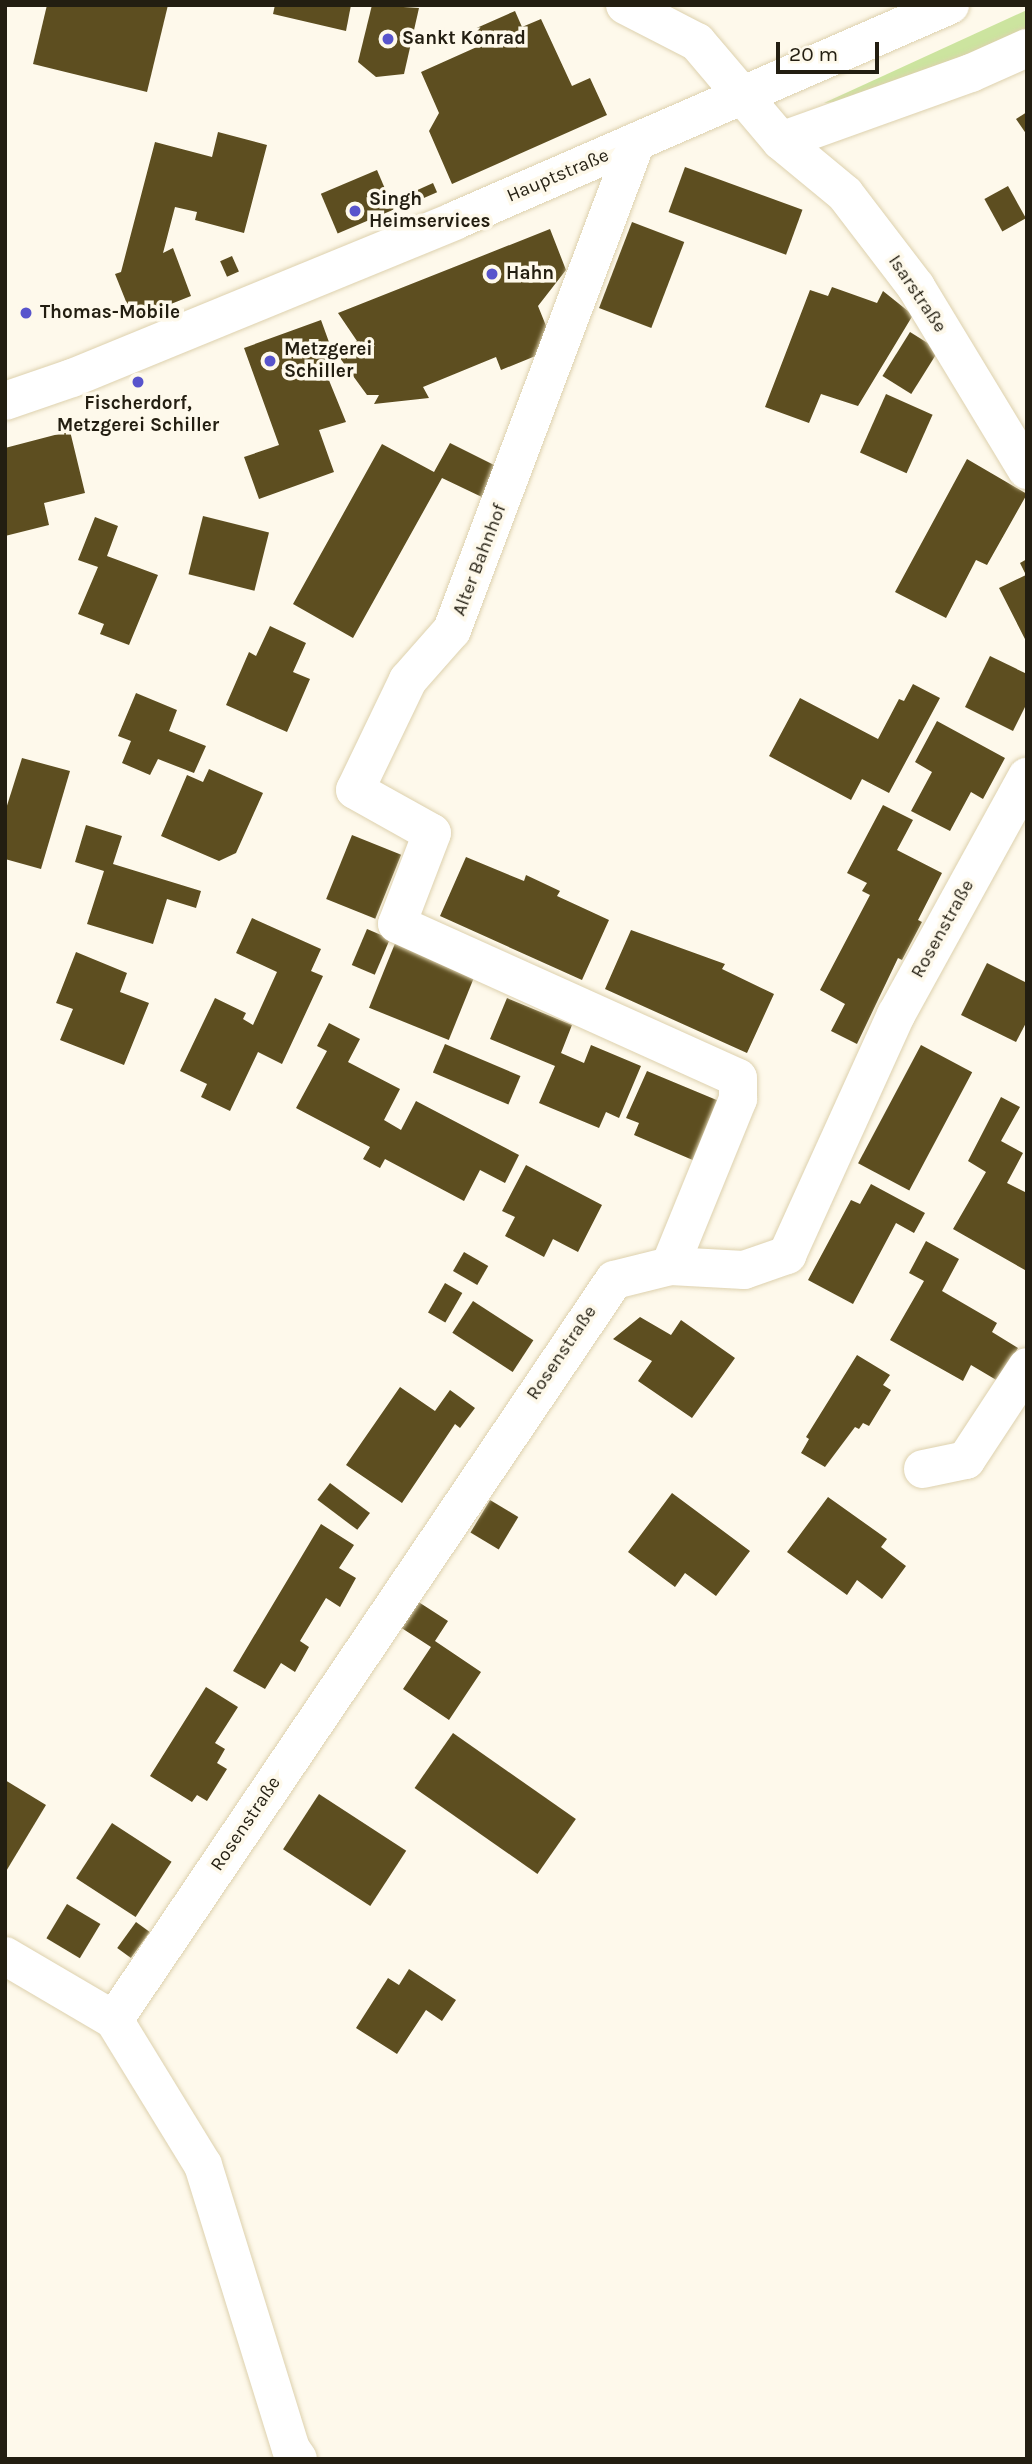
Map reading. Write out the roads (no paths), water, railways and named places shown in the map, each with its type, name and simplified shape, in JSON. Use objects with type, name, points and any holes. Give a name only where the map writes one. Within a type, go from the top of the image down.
[{"type":"street","name":"Isarstraße","points":[[625,5],[697,42],[781,141],[845,194],[916,287],[1027,470]]},
{"type":"street","name":"Hauptstraße","points":[[5,401],[209,323],[744,97],[950,5]]},
{"type":"street","points":[[781,141],[971,73],[1027,48]]},
{"type":"street","name":"Alter Bahnhof","points":[[636,142],[452,630],[408,680],[355,790],[432,834],[397,924],[738,1078],[738,1099],[670,1266]]},
{"type":"street","name":"Rosenstraße","points":[[114,2020],[586,1315],[614,1280],[670,1266],[744,1270],[787,1255],[896,1015],[1027,777]]},
{"type":"street","points":[[923,1469],[966,1460],[1027,1367]]},
{"type":"street","points":[[5,1956],[114,2020],[203,2165],[291,2449],[298,2459]]},
{"type":"place","name":"Sankt Konrad","points":[[388,39]]},
{"type":"place","name":"Singh Heimservices","points":[[355,211]]},
{"type":"place","name":"Hahn","points":[[492,274]]},
{"type":"place","name":"Thomas-Mobile","points":[[26,313]]},
{"type":"place","name":"Metzgerei Schiller","points":[[270,361]]},
{"type":"place","name":"Fischerdorf, Metzgerei Schiller","points":[[138,382]]}]
